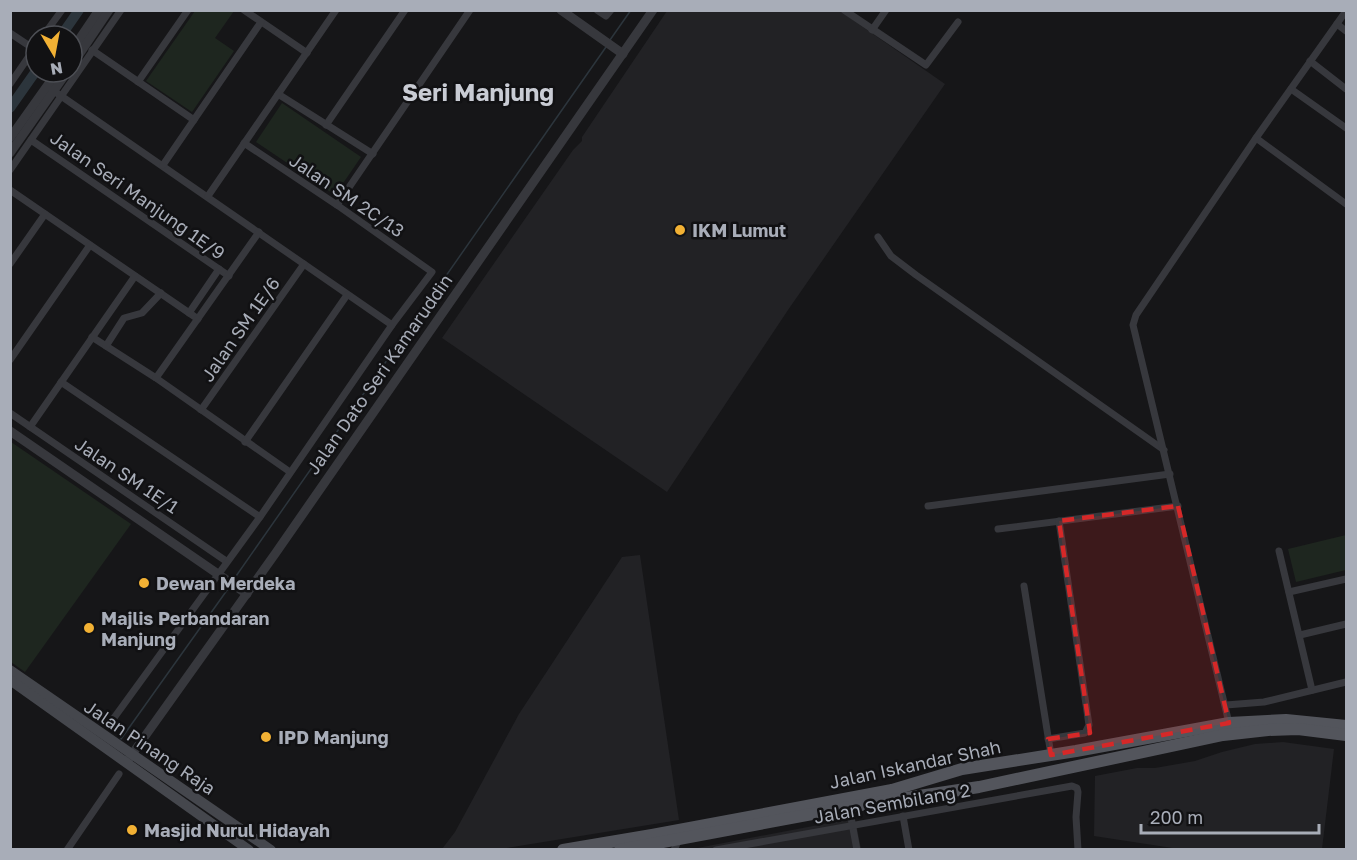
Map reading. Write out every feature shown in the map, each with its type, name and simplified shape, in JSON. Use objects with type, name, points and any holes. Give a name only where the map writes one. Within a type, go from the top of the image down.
[{"type":"main road","name":"Jalan Pinang Raja","points":[[10,670],[129,759],[185,805],[249,849]]},
{"type":"main road","name":"Jalan Pinang Raja","points":[[10,680],[129,759],[192,795],[271,849]]},
{"type":"main road","name":"Jalan Iskandar Shah","points":[[563,849],[652,835],[892,790],[952,771],[988,764],[1229,723],[1286,720],[1347,726]]},
{"type":"main road","name":"Jalan Iskandar Shah","points":[[620,849],[677,844],[849,807],[996,783],[1206,738],[1268,730],[1298,729],[1347,735]]},
{"type":"main road","points":[[988,764],[980,775],[985,781],[996,783]]},
{"type":"main road","points":[[952,771],[961,772],[966,776],[967,781],[956,790]]},
{"type":"main road","points":[[185,805],[192,795]]},
{"type":"street","points":[[52,24],[62,10]]},
{"type":"street","points":[[84,32],[99,10]]},
{"type":"street","points":[[84,48],[110,10]]},
{"type":"street","points":[[10,138],[93,50],[121,10]]},
{"type":"street","points":[[138,82],[188,10]]},
{"type":"street","points":[[244,10],[307,53]]},
{"type":"street","points":[[208,196],[336,10]]},
{"type":"street","points":[[326,125],[405,10]]},
{"type":"street","points":[[337,205],[470,10]]},
{"type":"street","points":[[561,10],[623,54]]},
{"type":"street","points":[[597,10],[606,16],[611,10]]},
{"type":"street","name":"Jalan Dato Seri Kamaruddin","points":[[129,759],[247,594],[653,10]]},
{"type":"street","points":[[844,10],[926,65],[958,22]]},
{"type":"street","points":[[872,30],[886,10]]},
{"type":"street","points":[[1229,723],[1133,325],[1134,320],[1257,138],[1347,11]]},
{"type":"street","points":[[163,165],[261,22]]},
{"type":"street","points":[[1337,24],[1347,31]]},
{"type":"street","points":[[10,33],[24,41]]},
{"type":"street","points":[[93,50],[194,120]]},
{"type":"street","points":[[1310,61],[1347,89]]},
{"type":"street","points":[[10,84],[24,64]]},
{"type":"street","points":[[10,170],[31,140],[55,84]]},
{"type":"street","points":[[10,153],[59,84]]},
{"type":"street","points":[[1291,89],[1347,128]]},
{"type":"street","points":[[54,91],[392,325],[260,517],[111,722]]},
{"type":"street","points":[[278,94],[373,154]]},
{"type":"street","points":[[1257,138],[1347,204]]},
{"type":"street","name":"Jalan Seri Manjung 1E/9","points":[[31,140],[229,276]]},
{"type":"street","name":"Jalan SM 2C/13","points":[[244,143],[432,272],[392,325]]},
{"type":"street","points":[[10,190],[198,319]]},
{"type":"street","points":[[10,264],[45,213]]},
{"type":"street","points":[[156,378],[259,232]]},
{"type":"street","points":[[878,237],[891,256],[916,275],[1164,450]]},
{"type":"street","points":[[10,360],[90,245]]},
{"type":"street","name":"Jalan SM 1E/6","points":[[201,410],[304,264]]},
{"type":"street","points":[[189,313],[219,269]]},
{"type":"street","points":[[30,427],[135,276]]},
{"type":"street","points":[[106,346],[124,318],[142,313],[161,293]]},
{"type":"street","points":[[245,441],[347,295]]},
{"type":"street","points":[[92,337],[156,378],[290,472]]},
{"type":"street","points":[[61,382],[260,517]]},
{"type":"street","name":"Jalan SM 1E/1","points":[[10,413],[226,561]]},
{"type":"street","points":[[10,431],[247,594]]},
{"type":"street","points":[[59,464],[67,453]]},
{"type":"street","points":[[928,506],[1170,474]]},
{"type":"street","points":[[998,529],[1178,506]]},
{"type":"street","points":[[1048,739],[1085,733],[1089,725],[1059,521]]},
{"type":"street","points":[[1279,551],[1312,690]]},
{"type":"street","points":[[1289,592],[1347,579]]},
{"type":"street","points":[[1024,586],[1050,755]]},
{"type":"street","points":[[1300,634],[1347,624]]},
{"type":"street","points":[[1226,705],[1248,705],[1347,682]]},
{"type":"street","points":[[1071,766],[1072,786],[1077,788],[1078,792],[1076,817],[1078,849]]},
{"type":"street","points":[[67,849],[119,774]]},
{"type":"street","name":"Jalan Sembilang 2","points":[[716,849],[1072,786]]},
{"type":"street","points":[[849,807],[857,849]]},
{"type":"street","points":[[903,816],[909,849]]},
{"type":"highlighted area","points":[[1178,506],[1229,723],[1051,755],[1048,739],[1090,733],[1059,521]]},
{"type":"shaded area","points":[[195,11],[234,11],[215,38],[234,51],[192,112],[146,81]]},
{"type":"shaded area","name":"IKM Lumut","points":[[667,11],[840,11],[945,84],[788,310],[667,492],[442,338],[573,150],[582,141],[582,137]]},
{"type":"shaded area","points":[[282,103],[361,157],[335,195],[256,142]]},
{"type":"shaded area","points":[[11,442],[131,524],[25,672],[11,662]]},
{"type":"shaded area","points":[[1346,535],[1346,570],[1296,582],[1288,549]]},
{"type":"shaded area","points":[[640,555],[679,820],[500,849],[442,849],[455,832],[519,714],[622,557]]},
{"type":"shaded area","points":[[1283,742],[1334,749],[1322,849],[1179,849],[1094,836],[1095,776],[1195,761],[1255,744]]},
{"type":"shaded area","points":[[855,818],[861,849],[687,850]]},
{"type":"waterway","points":[[69,24],[79,10]]},
{"type":"waterway","points":[[610,40],[631,10]]},
{"type":"waterway","points":[[234,579],[606,47]]},
{"type":"waterway","points":[[10,108],[27,84]]},
{"type":"waterway","points":[[121,739],[230,586]]},
{"type":"place","name":"IKM Lumut","points":[[680,230]]},
{"type":"place","name":"Dewan Merdeka","points":[[144,583]]},
{"type":"place","name":"Majlis Perbandaran Manjung","points":[[89,628]]},
{"type":"place","name":"IPD Manjung","points":[[266,737]]},
{"type":"place","name":"Masjid Nurul Hidayah","points":[[132,830]]},
{"type":"district","name":"Seri Manjung","points":[[478,91]]}]
